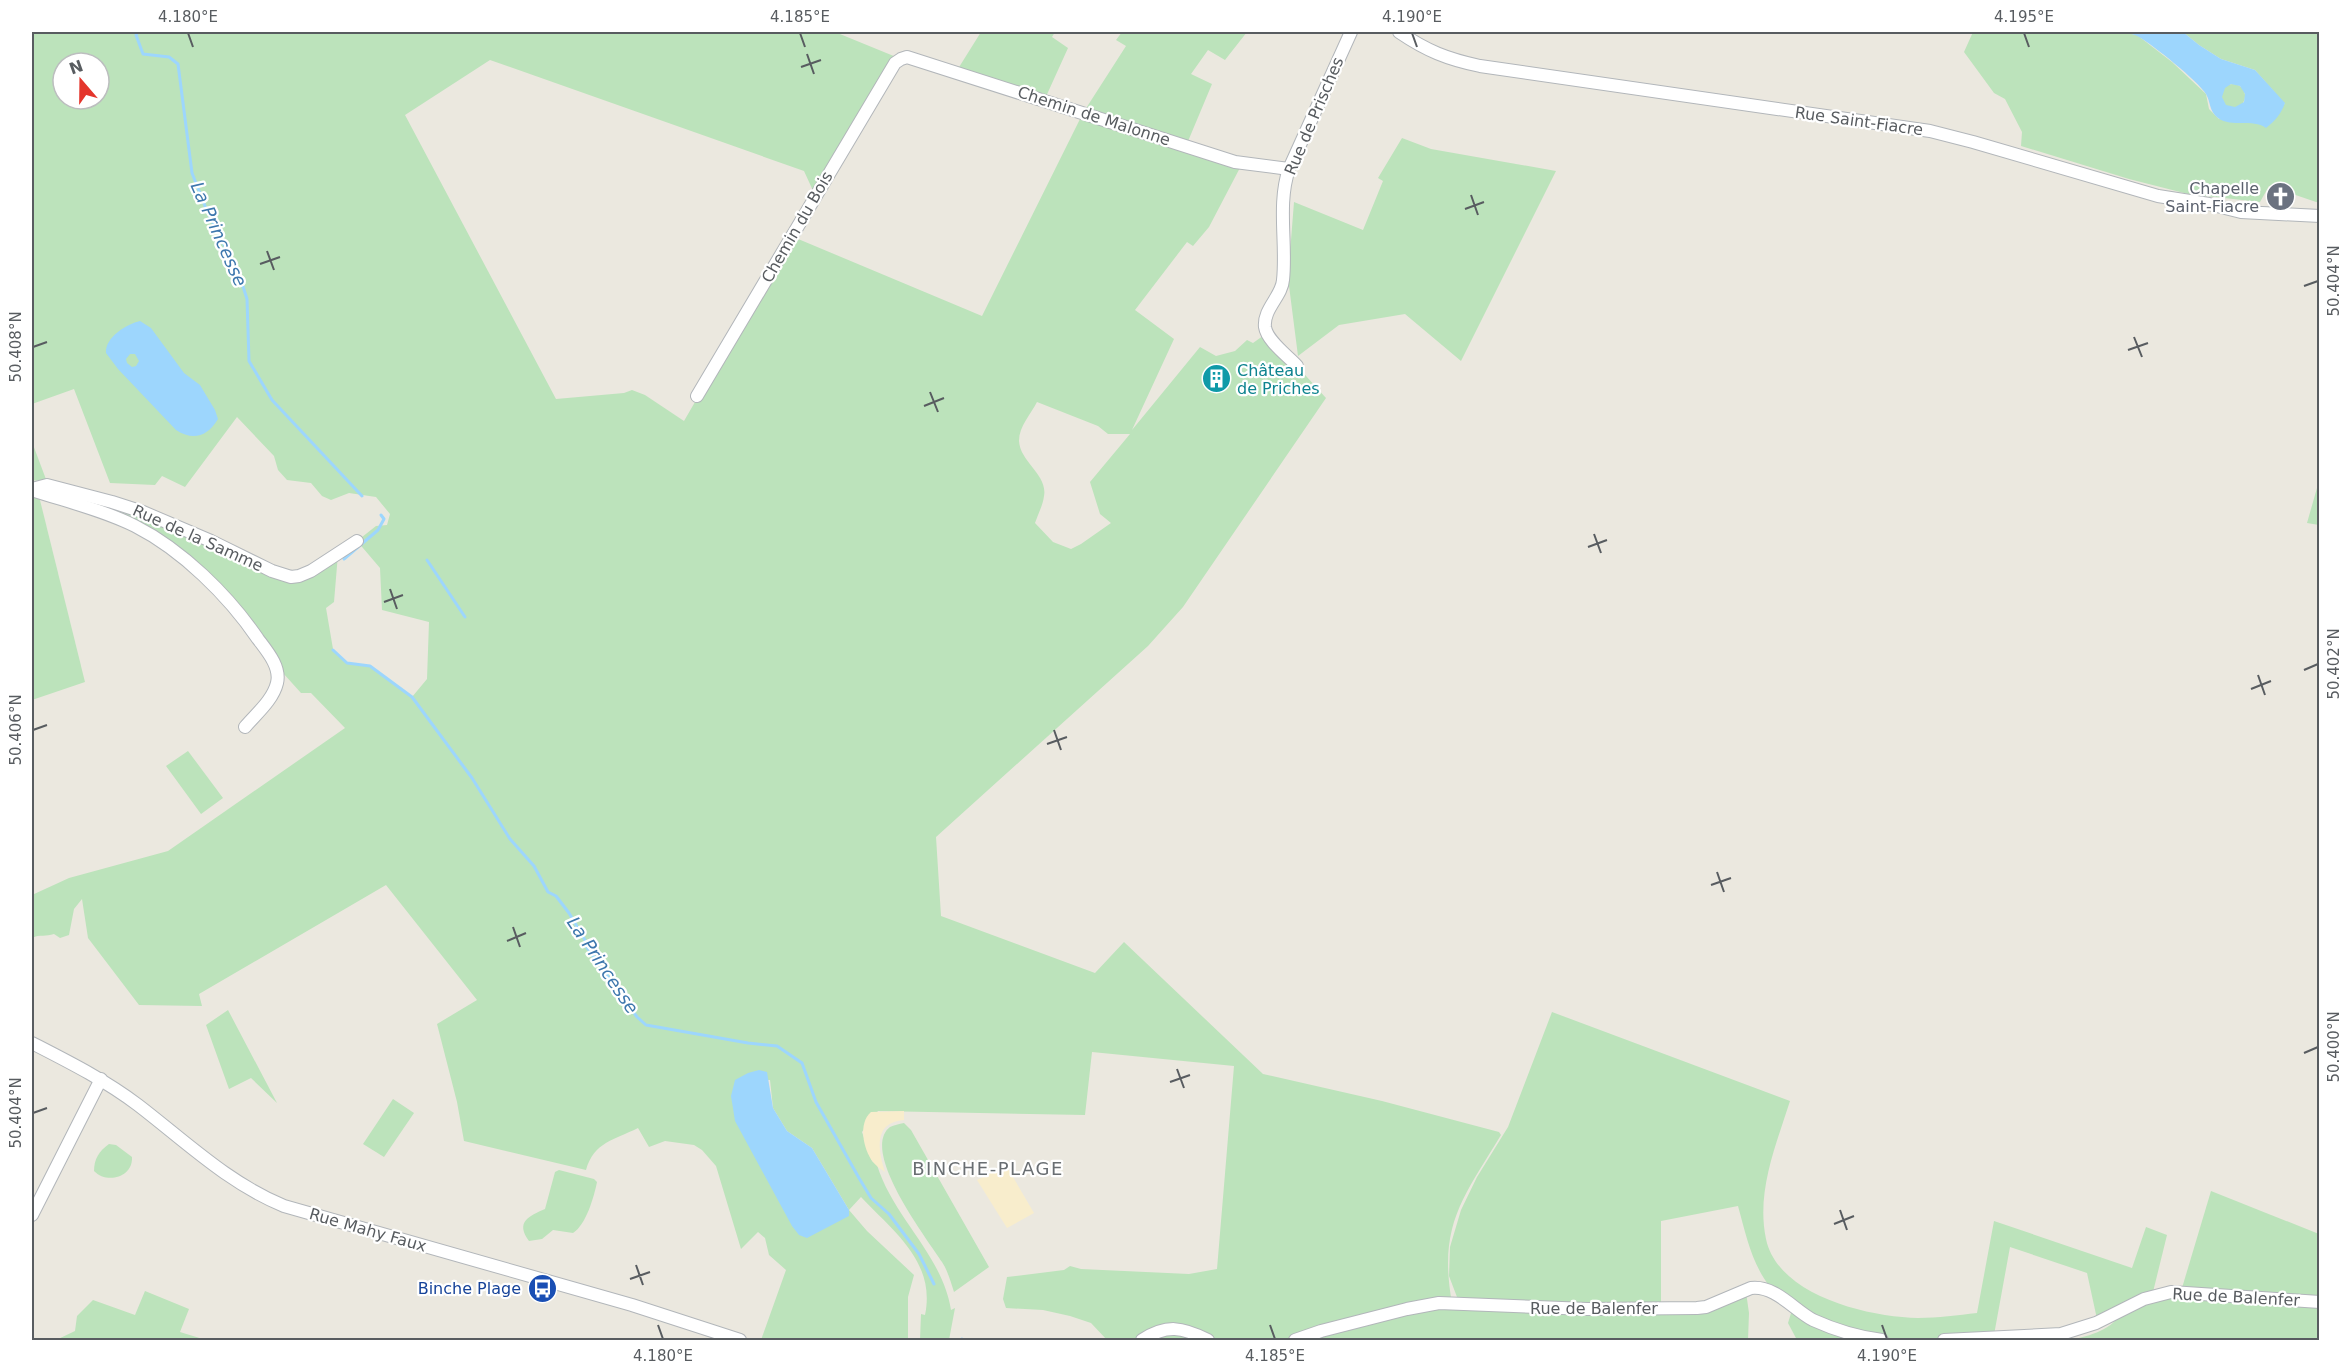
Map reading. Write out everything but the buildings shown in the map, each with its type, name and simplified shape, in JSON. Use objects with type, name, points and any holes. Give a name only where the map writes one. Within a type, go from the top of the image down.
[{"type":"street","name":"Rue de Prisches","points":[[1297,366],[1267,333],[1265,323],[1270,307],[1283,283],[1284,186],[1289,169],[1351,32]]},
{"type":"street","name":"Rue Saint-Fiacre","points":[[1399,32],[1432,53],[1480,66],[1930,131],[2158,196],[2241,212],[2319,216]]},
{"type":"street","name":"Chemin de Malonne","points":[[901,59],[907,57],[946,69],[1235,162],[1289,169]]},
{"type":"street","name":"Chemin du Bois","points":[[697,396],[809,206],[896,63],[901,59]]},
{"type":"street","name":"Rue de la Samme","points":[[32,489],[47,485],[112,501],[143,512],[272,571],[291,577],[311,571],[357,541]]},
{"type":"street","points":[[32,489],[134,526],[163,542],[215,586],[242,615],[274,663],[278,682],[267,702],[245,727]]},
{"type":"street","name":"Rue Mahy Faux","points":[[32,1043],[101,1079],[221,1172],[255,1193],[284,1206],[632,1305],[740,1341]]},
{"type":"street","points":[[32,1215],[101,1079]]},
{"type":"street","name":"Rue de Balenfer","points":[[1295,1341],[1321,1331],[1430,1304],[1587,1309],[1697,1308],[1706,1307],[1751,1288],[1759,1287],[1775,1294],[1803,1314],[1831,1328],[1881,1341]]},
{"type":"street","name":"Rue de Balenfer","points":[[1944,1341],[2061,1334],[2097,1323],[2144,1299],[2171,1292],[2319,1302]]},
{"type":"street","points":[[1142,1341],[1165,1330],[1179,1329],[1208,1341]]},
{"type":"green space","points":[[32,32],[835,32],[901,59],[815,195],[804,171],[490,60],[405,115],[556,399],[624,393],[632,390],[645,395],[684,421],[791,236],[982,316],[1083,113],[1126,46],[1116,40],[1122,32],[1247,32],[1225,60],[1208,50],[1191,74],[1212,84],[1186,146],[1243,162],[1209,227],[1193,246],[1187,242],[1135,310],[1174,339],[1132,430],[1200,347],[1216,356],[1235,351],[1247,340],[1253,343],[1267,333],[1326,398],[1183,607],[1148,646],[936,837],[941,916],[1095,973],[1124,942],[1263,1074],[1382,1101],[1499,1132],[1501,1135],[1465,1195],[1451,1232],[1448,1253],[1452,1303],[1687,1308],[1746,1292],[1749,1313],[1748,1340],[1107,1340],[1091,1323],[1070,1316],[1043,1310],[1006,1308],[1003,1299],[1007,1277],[1064,1270],[1070,1266],[1081,1269],[1189,1274],[1217,1269],[1234,1066],[1092,1052],[1085,1115],[878,1111],[862,1132],[872,1161],[877,1165],[894,1203],[938,1271],[951,1310],[955,1308],[949,1340],[920,1340],[921,1314],[925,1315],[927,1296],[918,1264],[899,1236],[861,1197],[849,1210],[867,1231],[914,1275],[908,1297],[908,1340],[761,1340],[786,1270],[769,1255],[765,1238],[758,1232],[741,1249],[716,1166],[702,1150],[694,1145],[665,1141],[649,1147],[638,1128],[606,1143],[594,1153],[586,1170],[464,1141],[457,1102],[437,1024],[477,1000],[386,885],[199,994],[202,1006],[139,1005],[88,938],[82,899],[74,909],[69,935],[60,938],[54,934],[32,938],[32,895],[69,878],[168,851],[345,728],[311,693],[301,693],[274,663],[242,615],[163,542],[75,491],[291,577],[338,554],[334,602],[326,608],[333,649],[347,663],[370,666],[412,697],[427,679],[429,622],[382,610],[380,568],[357,541],[376,526],[387,525],[390,514],[376,497],[349,493],[331,500],[322,496],[311,483],[287,480],[278,470],[274,456],[237,417],[185,487],[162,476],[155,485],[110,483],[74,389],[32,404]],"holes":[[[1037,402],[1098,426],[1108,434],[1130,434],[1090,482],[1100,514],[1111,523],[1071,549],[1053,542],[1035,523],[1043,503],[1044,488],[1024,455],[1019,441],[1023,425]],[[735,1080],[770,1080],[773,1108],[787,1131],[812,1148],[849,1210]]]},
{"type":"green space","points":[[981,32],[1055,32],[1052,37],[1068,48],[1044,101],[956,72]]},
{"type":"green space","points":[[1973,32],[2122,32],[2137,35],[2172,62],[2206,94],[2209,109],[2219,119],[2285,104],[2255,70],[2221,59],[2183,32],[2319,32],[2319,203],[2269,186],[2260,202],[2188,194],[2129,179],[2021,146],[2022,132],[2005,99],[1994,93],[1964,52]]},
{"type":"green space","points":[[2233,84],[2241,88],[2245,96],[2241,104],[2233,108],[2225,104],[2221,96],[2225,88]]},
{"type":"green space","points":[[1402,138],[1431,149],[1556,171],[1461,361],[1405,314],[1339,325],[1298,356],[1288,278],[1294,202],[1363,230],[1383,181],[1378,178]]},
{"type":"green space","points":[[32,442],[47,482],[32,480]]},
{"type":"green space","points":[[2319,481],[2319,525],[2307,523]]},
{"type":"green space","points":[[32,490],[38,492],[85,682],[32,700]]},
{"type":"green space","points":[[188,751],[223,798],[201,814],[166,766]]},
{"type":"green space","points":[[228,1010],[277,1103],[251,1078],[229,1089],[206,1025]]},
{"type":"green space","points":[[1552,1012],[1790,1101],[1766,1186],[1764,1221],[1766,1239],[1774,1259],[1788,1275],[1806,1289],[1828,1300],[1852,1308],[1898,1317],[1925,1318],[1977,1313],[1994,1221],[2132,1268],[2146,1227],[2167,1235],[2153,1292],[2097,1319],[2087,1273],[2010,1247],[1994,1335],[1911,1339],[1850,1332],[1830,1325],[1808,1313],[1771,1288],[1754,1260],[1738,1206],[1661,1221],[1661,1306],[1464,1301],[1457,1297],[1449,1276],[1450,1247],[1461,1210],[1477,1177],[1508,1127]]},
{"type":"green space","points":[[393,1099],[414,1113],[384,1157],[363,1144]]},
{"type":"green space","points":[[904,1123],[911,1130],[989,1267],[954,1292],[944,1266],[899,1195],[883,1155],[883,1139],[890,1127]]},
{"type":"green space","points":[[109,1144],[116,1145],[132,1157],[128,1170],[118,1177],[105,1177],[94,1171],[98,1156]]},
{"type":"green space","points":[[559,1170],[594,1179],[597,1182],[589,1210],[582,1224],[573,1233],[553,1230],[542,1239],[529,1241],[523,1229],[524,1224],[529,1217],[545,1209],[555,1172]]},
{"type":"green space","points":[[2211,1191],[2319,1234],[2319,1298],[2182,1288]]},
{"type":"green space","points":[[145,1291],[189,1309],[180,1332],[206,1340],[56,1340],[75,1331],[77,1316],[93,1300],[135,1315]]},
{"type":"green space","points":[[2165,1296],[2319,1305],[2319,1340],[2068,1340],[2104,1329],[2119,1315]]},
{"type":"green space","points":[[1792,1310],[1867,1340],[1797,1340],[1788,1323]]},
{"type":"sand","points":[[904,1111],[904,1120],[887,1126],[880,1138],[885,1172],[874,1163],[867,1150],[863,1136],[864,1123],[871,1112]]},
{"type":"sand","points":[[1006,1165],[1034,1213],[1007,1228],[977,1180]]},
{"type":"water","points":[[2122,32],[2183,32],[2221,59],[2255,70],[2285,103],[2277,117],[2266,128],[2255,124],[2224,121],[2215,115],[2206,94],[2185,72],[2146,41]],"holes":[[[2231,84],[2240,86],[2245,94],[2244,102],[2235,107],[2226,105],[2222,97],[2225,88]]]},
{"type":"water","points":[[140,321],[151,328],[184,373],[200,385],[218,419],[209,430],[194,436],[176,430],[118,369],[106,353],[113,337],[123,328]],"holes":[[[130,354],[135,354],[139,361],[136,366],[132,367],[126,359]]]},
{"type":"water","points":[[759,1070],[767,1072],[773,1108],[787,1131],[812,1148],[849,1210],[849,1216],[807,1238],[799,1235],[792,1226],[735,1121],[731,1096],[735,1080]]},
{"type":"waterway","name":"La Princesse","points":[[138,32],[136,35],[143,54],[169,57],[178,64],[192,173],[207,211],[239,274],[247,299],[249,361],[272,400],[362,496]]},
{"type":"waterway","points":[[344,559],[378,530],[384,519],[381,515]]},
{"type":"waterway","points":[[427,560],[465,617]]},
{"type":"waterway","name":"La Princesse","points":[[333,650],[347,663],[370,666],[412,697],[472,778],[510,839],[534,866],[548,892],[556,896],[569,913],[585,940],[586,946],[637,1017],[646,1025],[777,1046],[802,1063],[816,1102],[859,1178],[871,1198],[889,1214],[919,1254],[934,1284]]},
{"type":"place","name":"Chapelle Saint-Fiacre","points":[[2280,197]]},
{"type":"place","name":"Château de Priches","points":[[1216,379]]},
{"type":"place","name":"Binche Plage","points":[[542,1288]]},
{"type":"district","name":"BINCHE-PLAGE","points":[[988,1168]]}]
